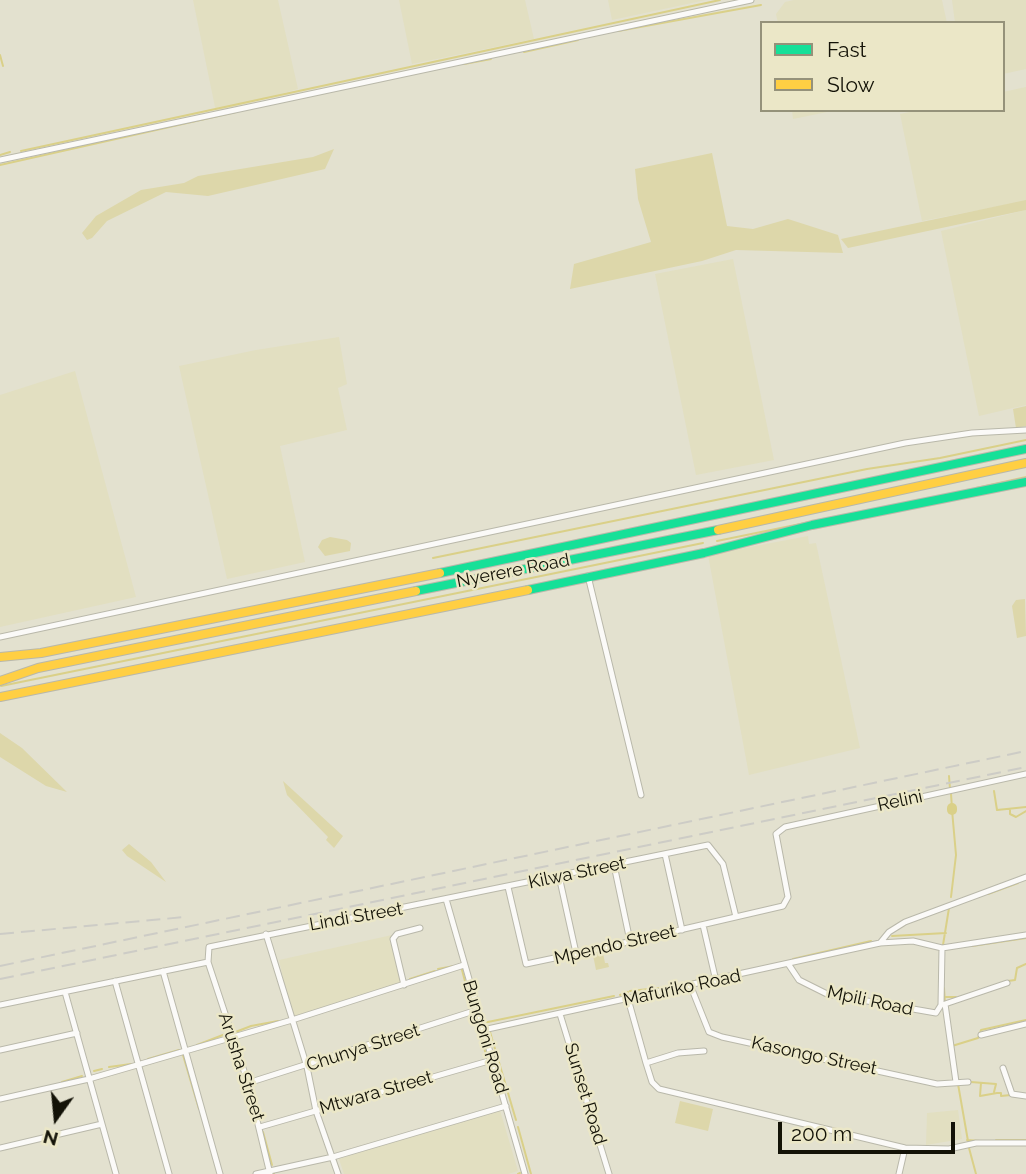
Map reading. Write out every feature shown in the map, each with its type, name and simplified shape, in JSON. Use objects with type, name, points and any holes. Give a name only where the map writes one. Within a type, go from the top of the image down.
[{"type":"main road","name":"Nyerere Road","points":[[0,657],[41,653],[502,560],[1026,449]]},
{"type":"main road","name":"Nyerere Road","points":[[0,681],[51,665],[722,529],[1026,463]]},
{"type":"main road","points":[[0,697],[704,552],[811,525],[1026,482]]},
{"type":"street","points":[[0,160],[751,0]]},
{"type":"street","points":[[0,637],[905,443],[972,433],[1026,429]]},
{"type":"street","points":[[588,576],[641,795]]},
{"type":"street","name":"Relini","points":[[776,834],[785,827],[1026,774]]},
{"type":"street","name":"Mpendo Street","points":[[508,887],[527,964],[783,906],[788,901],[776,834]]},
{"type":"street","name":"Kilwa Street","points":[[446,899],[708,845],[723,864],[736,917]]},
{"type":"street","points":[[665,855],[682,930]]},
{"type":"street","points":[[614,865],[629,941]]},
{"type":"street","points":[[559,876],[576,953]]},
{"type":"street","name":"Mafuriko Road","points":[[880,943],[889,932],[905,922],[1026,877]]},
{"type":"street","name":"Lindi Street","points":[[208,961],[209,947],[446,899]]},
{"type":"street","name":"Bungoni Road","points":[[446,899],[525,1174]]},
{"type":"street","points":[[703,925],[716,981]]},
{"type":"street","points":[[404,985],[393,939],[397,934],[419,928]]},
{"type":"street","points":[[266,934],[307,1067],[316,1111],[338,1174]]},
{"type":"street","name":"Mafuriko Road","points":[[483,1030],[691,987],[880,943],[913,941],[943,948],[1026,936]]},
{"type":"street","name":"Mpili Road","points":[[789,965],[799,980],[827,994],[936,1013],[941,1005],[943,948]]},
{"type":"street","points":[[0,1005],[208,961]]},
{"type":"street","name":"Arusha Street","points":[[208,961],[248,1083],[270,1172]]},
{"type":"street","points":[[0,1099],[89,1079],[232,1038],[464,965]]},
{"type":"street","points":[[163,971],[220,1174]]},
{"type":"street","points":[[116,981],[169,1174]]},
{"type":"street","points":[[956,1083],[945,1004],[1007,983]]},
{"type":"street","name":"Kasongo Street","points":[[691,987],[709,1032],[937,1084],[968,1082]]},
{"type":"street","points":[[65,992],[116,1173],[107,1174]]},
{"type":"street","points":[[628,999],[652,1082],[659,1089],[905,1148],[948,1149],[976,1143],[1026,1143]]},
{"type":"street","name":"Chunya Street","points":[[248,1083],[307,1067],[477,1010]]},
{"type":"street","name":"Sunset Road","points":[[560,1014],[609,1174]]},
{"type":"street","points":[[981,1035],[1026,1024]]},
{"type":"street","points":[[0,1050],[77,1033]]},
{"type":"street","points":[[646,1063],[678,1053],[704,1051]]},
{"type":"street","name":"Mtwara Street","points":[[260,1128],[492,1060]]},
{"type":"street","points":[[1003,1069],[1012,1094],[1026,1096]]},
{"type":"street","points":[[256,1174],[333,1157],[506,1106]]},
{"type":"street","points":[[0,1148],[102,1124]]},
{"type":"street","points":[[899,1174],[905,1148]]},
{"type":"shaded area","points":[[193,0],[278,0],[298,89],[216,112]]},
{"type":"shaded area","points":[[399,0],[525,0],[534,39],[412,64]]},
{"type":"shaded area","points":[[608,0],[706,0],[612,20]]},
{"type":"shaded area","points":[[942,0],[947,21],[778,21],[776,14],[785,2]]},
{"type":"shaded area","points":[[952,0],[1026,0],[1026,69],[1005,74],[1005,21],[955,21]]},
{"type":"shaded area","points":[[1026,87],[1026,201],[922,221],[900,114],[1005,112],[1005,92]]},
{"type":"shaded area","points":[[792,112],[827,112],[793,119]]},
{"type":"shaded area","points":[[334,149],[325,169],[208,196],[166,192],[107,221],[92,238],[87,240],[82,233],[96,216],[141,190],[184,183],[198,176],[313,157]]},
{"type":"shaded area","points":[[712,153],[727,226],[753,229],[788,219],[838,235],[843,253],[736,250],[702,261],[570,289],[574,264],[651,242],[638,199],[635,169]]},
{"type":"shaded area","points":[[1026,200],[1026,210],[848,248],[841,239]]},
{"type":"shaded area","points":[[1026,210],[1026,405],[979,416],[941,231]]},
{"type":"shaded area","points":[[733,259],[774,460],[696,475],[655,274]]},
{"type":"shaded area","points":[[339,337],[347,384],[338,388],[347,430],[280,446],[305,562],[227,579],[179,366]]},
{"type":"shaded area","points":[[75,371],[136,597],[0,627],[0,395]]},
{"type":"shaded area","points":[[1026,406],[1026,426],[1016,428],[1013,409]]},
{"type":"shaded area","points":[[808,536],[809,544],[816,543],[860,748],[749,775],[708,555]]},
{"type":"shaded area","points":[[330,537],[347,540],[351,543],[350,551],[325,556],[318,547],[322,540]]},
{"type":"shaded area","points":[[1025,599],[1026,636],[1017,638],[1012,606],[1016,600]]},
{"type":"shaded area","points":[[0,733],[22,748],[67,792],[46,786],[0,757]]},
{"type":"shaded area","points":[[283,781],[343,836],[334,848],[326,840],[328,837],[287,795]]},
{"type":"shaded area","points":[[129,844],[151,862],[166,882],[127,856],[122,850]]},
{"type":"shaded area","points":[[392,935],[401,984],[292,1018],[279,960]]},
{"type":"shaded area","points":[[602,948],[605,963],[608,963],[609,967],[596,970],[592,950]]},
{"type":"shaded area","points":[[680,1101],[713,1109],[708,1131],[675,1123]]},
{"type":"shaded area","points":[[499,1107],[518,1171],[508,1174],[344,1174],[339,1159]]},
{"type":"shaded area","points":[[958,1110],[962,1139],[926,1145],[927,1113]]},
{"type":"waterway","points":[[21,151],[720,0]]},
{"type":"waterway","points":[[618,31],[761,5]]},
{"type":"waterway","points":[[524,52],[578,40]]},
{"type":"waterway","points":[[0,55],[3,66]]},
{"type":"waterway","points":[[464,64],[491,59]]},
{"type":"waterway","points":[[0,165],[236,112]]},
{"type":"waterway","points":[[0,155],[10,152]]},
{"type":"waterway","points":[[433,558],[867,469],[940,458],[1026,440]]},
{"type":"waterway","points":[[976,488],[1026,477]]},
{"type":"waterway","points":[[717,541],[854,513]]},
{"type":"waterway","points":[[1,686],[703,543]]},
{"type":"waterway","points":[[949,776],[950,789]]},
{"type":"waterway","points":[[994,791],[997,810],[1026,807]]},
{"type":"waterway","points":[[951,794],[952,808]]},
{"type":"waterway","points":[[951,897],[956,855],[952,810]]},
{"type":"waterway","points":[[1010,810],[1010,814],[1016,817],[1026,811]]},
{"type":"waterway","points":[[988,894],[1018,883]]},
{"type":"waterway","points":[[946,946],[943,945],[949,908]]},
{"type":"waterway","points":[[892,936],[946,933]]},
{"type":"waterway","points":[[972,946],[1026,938]]},
{"type":"waterway","points":[[793,959],[871,941]]},
{"type":"waterway","points":[[1008,981],[1015,980],[1017,968],[1026,964]]},
{"type":"waterway","points":[[438,969],[454,966]]},
{"type":"waterway","points":[[461,966],[472,1008]]},
{"type":"waterway","points":[[410,979],[435,971]]},
{"type":"waterway","points":[[691,982],[713,976]]},
{"type":"waterway","points":[[630,991],[668,987]]},
{"type":"waterway","points":[[944,988],[945,1003]]},
{"type":"waterway","points":[[620,995],[628,992]]},
{"type":"waterway","points":[[483,1023],[614,996]]},
{"type":"waterway","points":[[945,997],[956,997]]},
{"type":"waterway","points":[[474,1013],[487,1058]]},
{"type":"waterway","points":[[952,1046],[978,1038],[981,1030],[1026,1020]]},
{"type":"waterway","points":[[233,1033],[251,1026],[278,1021]]},
{"type":"waterway","points":[[490,1032],[516,1120]]},
{"type":"waterway","points":[[197,1045],[228,1033]]},
{"type":"waterway","points":[[148,1059],[179,1050]]},
{"type":"waterway","points":[[183,1055],[199,1109]]},
{"type":"waterway","points":[[109,1067],[131,1064]]},
{"type":"waterway","points":[[489,1064],[497,1093]]},
{"type":"waterway","points":[[94,1071],[102,1069]]},
{"type":"waterway","points":[[62,1082],[82,1076]]},
{"type":"waterway","points":[[971,1082],[996,1084],[994,1092]]},
{"type":"waterway","points":[[981,1083],[980,1096],[997,1093],[1001,1093],[1001,1096],[1011,1095]]},
{"type":"waterway","points":[[958,1084],[968,1141]]},
{"type":"waterway","points":[[253,1095],[261,1117]]},
{"type":"waterway","points":[[518,1127],[531,1174]]},
{"type":"waterway","points":[[263,1132],[272,1165]]},
{"type":"waterway","points":[[967,1140],[980,1141]]},
{"type":"waterway","points":[[996,1140],[1026,1140]]},
{"type":"waterway","points":[[969,1148],[976,1174]]},
{"type":"railway","points":[[0,966],[1026,751]]},
{"type":"railway","points":[[0,979],[1026,767]]},
{"type":"railway","points":[[0,934],[185,917]]},
{"type":"traffic: fast","points":[[440,573],[1026,449]]},
{"type":"traffic: fast","points":[[528,590],[704,553],[812,525],[1026,482]]},
{"type":"traffic: fast","points":[[416,591],[718,530]]},
{"type":"traffic: slow","points":[[718,530],[1026,463]]},
{"type":"traffic: slow","points":[[0,657],[41,653],[440,573]]},
{"type":"traffic: slow","points":[[0,697],[528,590]]},
{"type":"traffic: slow","points":[[0,681],[38,668],[416,591]]}]
